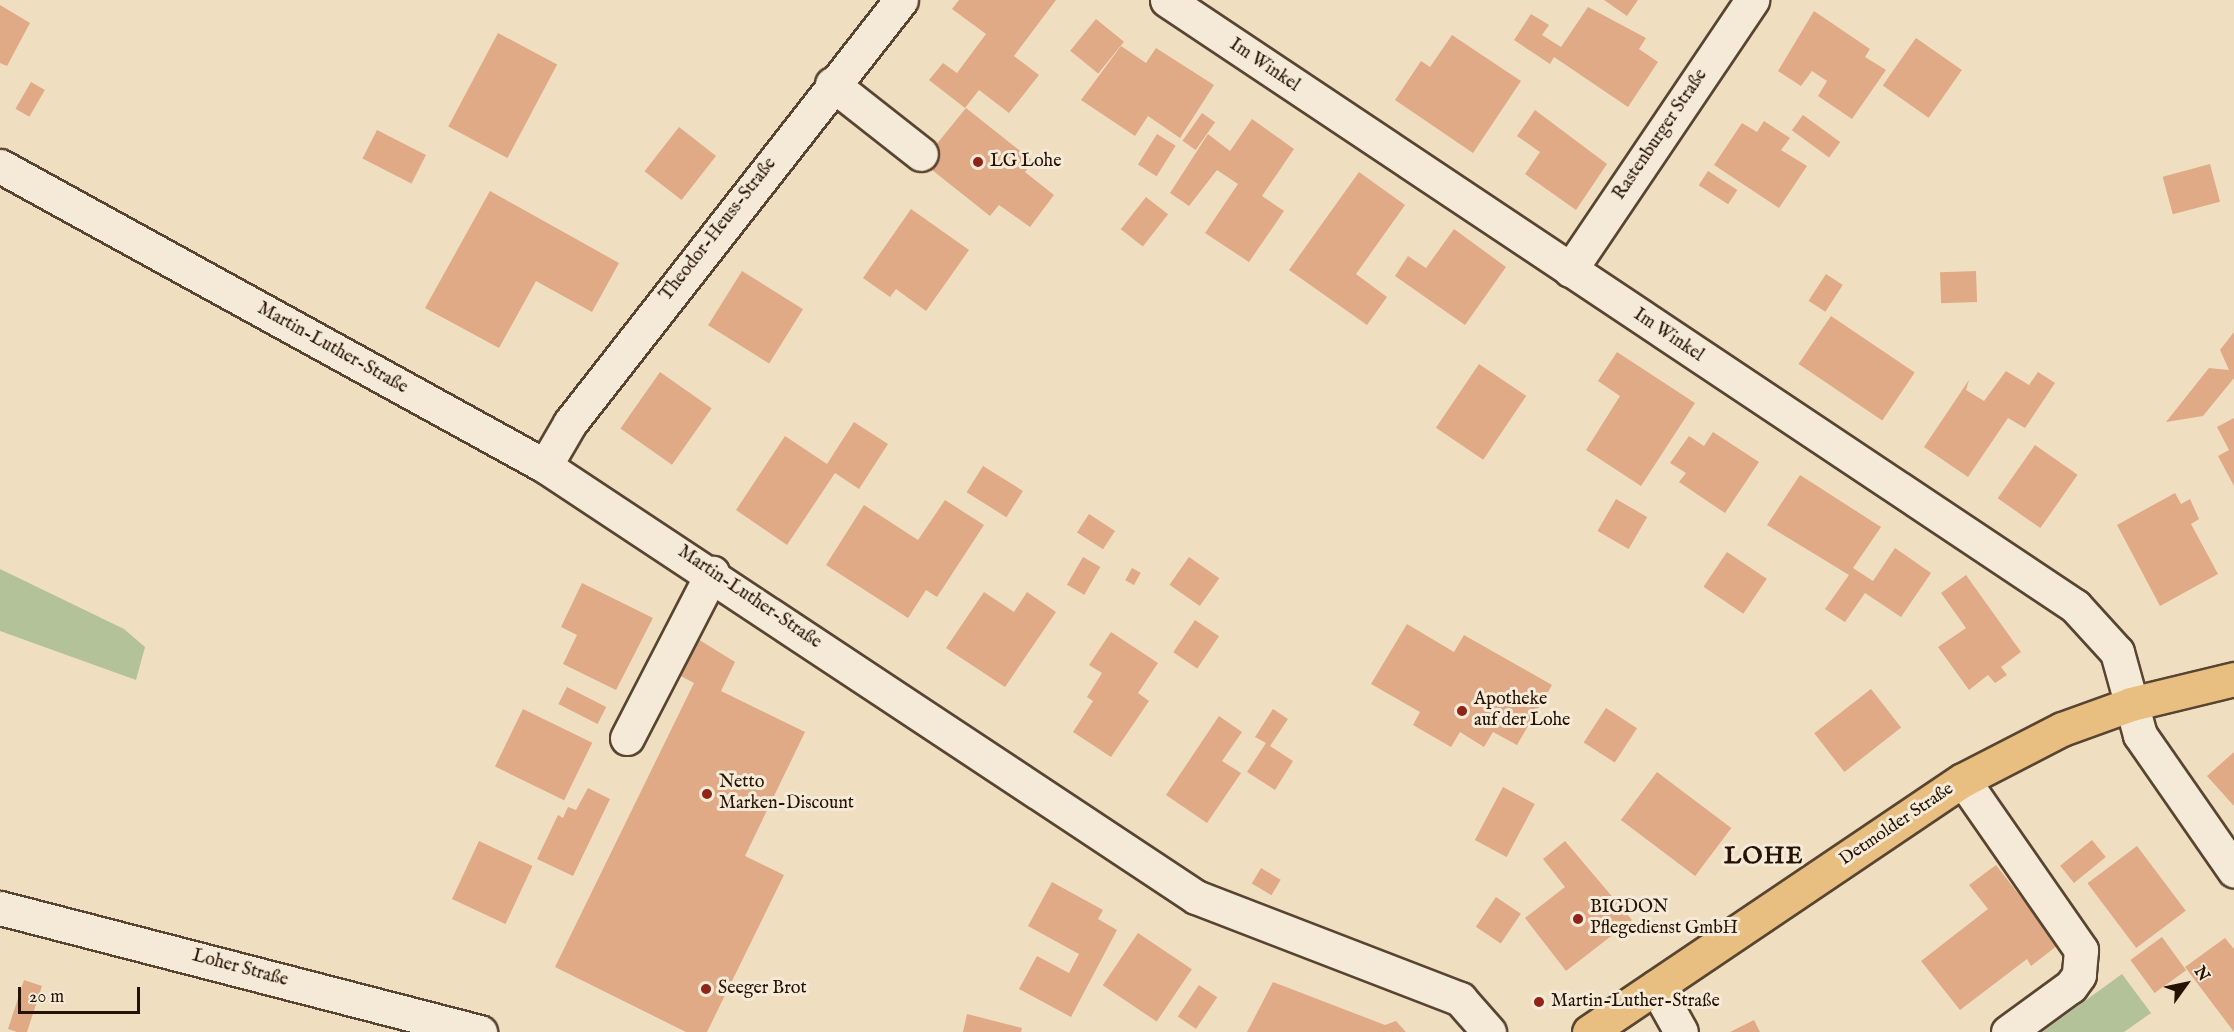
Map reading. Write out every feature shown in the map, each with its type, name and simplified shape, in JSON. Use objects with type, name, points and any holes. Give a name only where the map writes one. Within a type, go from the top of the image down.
[{"type":"main road","name":"Detmolder Straße","points":[[1589,1032],[1963,780],[2062,729],[2131,704],[2234,679]]},
{"type":"street","name":"Theodor-Heuss-Straße","points":[[545,466],[570,423],[832,84],[901,0]]},
{"type":"street","name":"Im Winkel","points":[[1167,0],[2075,606],[2116,652],[2140,735],[2234,870]]},
{"type":"street","name":"Rastenburger Straße","points":[[1570,270],[1752,0]]},
{"type":"street","points":[[832,84],[921,154]]},
{"type":"street","name":"Martin-Luther-Straße","points":[[0,166],[545,466],[712,573],[1196,897],[1460,999],[1489,1032]]},
{"type":"street","points":[[627,738],[712,573]]},
{"type":"street","points":[[1963,780],[2080,950],[2079,975],[2071,986],[2008,1032]]},
{"type":"street","name":"Loher Straße","points":[[0,908],[480,1032]]},
{"type":"street","points":[[1656,987],[1681,1032]]},
{"type":"green space","points":[[0,569],[124,629],[145,647],[136,680],[0,631]]},
{"type":"green space","points":[[2122,974],[2151,1013],[2124,1032],[2042,1032]]},
{"type":"building","points":[[959,0],[1056,0],[1014,56],[1039,75],[1009,113],[979,90],[965,108],[929,80],[943,63],[957,73],[986,34],[952,9]]},
{"type":"building","points":[[1604,0],[1638,0],[1627,16]]},
{"type":"building","points":[[0,5],[30,23],[7,66],[0,63]]},
{"type":"building","points":[[1588,7],[1646,38],[1639,49],[1658,62],[1628,107],[1554,57],[1550,64],[1514,40],[1531,14],[1549,25],[1542,35],[1561,47]]},
{"type":"building","points":[[1814,11],[1870,49],[1865,57],[1886,70],[1852,119],[1818,96],[1827,81],[1812,71],[1801,86],[1778,71]]},
{"type":"building","points":[[1096,19],[1124,42],[1098,74],[1070,51]]},
{"type":"building","points":[[498,33],[557,64],[507,158],[448,127]]},
{"type":"building","points":[[1452,35],[1521,81],[1473,153],[1395,100],[1421,61],[1430,67]]},
{"type":"building","points":[[1916,38],[1962,70],[1929,118],[1883,86]]},
{"type":"building","points":[[1121,46],[1146,63],[1156,48],[1214,85],[1180,138],[1148,116],[1135,136],[1081,100]]},
{"type":"building","points":[[31,82],[45,90],[29,117],[16,109]]},
{"type":"building","name":"LG Lohe","points":[[966,108],[1033,161],[1025,172],[1054,195],[1030,227],[999,205],[990,216],[922,162]]},
{"type":"building","points":[[1535,110],[1607,164],[1576,210],[1525,174],[1540,152],[1517,136]]},
{"type":"building","points":[[1202,113],[1215,122],[1196,150],[1182,141]]},
{"type":"building","points":[[1803,115],[1840,142],[1829,157],[1792,130]]},
{"type":"building","points":[[1252,119],[1294,149],[1262,196],[1284,211],[1249,262],[1205,233],[1238,184],[1217,170],[1189,206],[1170,193],[1208,134],[1230,151]]},
{"type":"building","points":[[1764,121],[1790,138],[1781,150],[1807,166],[1779,208],[1714,165],[1742,123],[1757,132]]},
{"type":"building","points":[[679,127],[716,156],[682,200],[645,171]]},
{"type":"building","points":[[377,130],[426,155],[411,183],[362,159]]},
{"type":"building","points":[[1157,134],[1176,146],[1157,176],[1138,165]]},
{"type":"building","points":[[2210,164],[2220,202],[2173,214],[2163,177]]},
{"type":"building","points":[[1708,171],[1737,190],[1728,204],[1699,185]]},
{"type":"building","points":[[1359,172],[1405,205],[1356,274],[1387,297],[1367,325],[1289,270]]},
{"type":"building","points":[[490,191],[619,263],[592,312],[536,281],[499,348],[425,308]]},
{"type":"building","points":[[1146,197],[1168,214],[1143,247],[1121,229]]},
{"type":"building","points":[[911,209],[969,250],[926,311],[896,289],[890,297],[863,278]]},
{"type":"building","points":[[1454,229],[1506,267],[1465,325],[1395,276],[1408,256],[1426,268]]},
{"type":"building","points":[[742,271],[803,309],[769,363],[708,325]]},
{"type":"building","points":[[1976,271],[1977,302],[1941,303],[1940,272]]},
{"type":"building","points":[[1826,274],[1843,285],[1825,312],[1809,301]]},
{"type":"building","points":[[1831,316],[1915,372],[1882,421],[1799,364]]},
{"type":"building","points":[[2234,332],[2234,378],[2203,416],[2166,422],[2209,368],[2229,370],[2220,350]]},
{"type":"building","points":[[1617,352],[1695,403],[1641,486],[1586,450],[1620,396],[1598,381]]},
{"type":"building","points":[[1479,364],[1526,396],[1483,460],[1436,428]]},
{"type":"building","points":[[2006,371],[2029,385],[2038,372],[2055,383],[2025,428],[2008,418],[1968,477],[1924,447],[1969,380],[1966,390],[1984,401]]},
{"type":"building","points":[[660,372],[712,408],[672,465],[620,429]]},
{"type":"building","points":[[2234,418],[2234,486],[2218,456],[2229,450],[2217,427]]},
{"type":"building","points":[[854,422],[888,444],[859,489],[835,473],[787,545],[736,510],[785,436],[827,464]]},
{"type":"building","points":[[1713,432],[1759,462],[1725,513],[1679,482],[1686,473],[1670,463],[1689,436],[1704,446]]},
{"type":"building","points":[[2035,445],[2078,475],[2040,528],[1998,498]]},
{"type":"building","points":[[983,466],[1023,491],[1006,517],[967,492]]},
{"type":"building","points":[[1800,475],[1881,527],[1853,568],[1873,581],[1895,548],[1931,573],[1901,617],[1865,593],[1845,622],[1825,609],[1849,575],[1767,525]]},
{"type":"building","points":[[2175,493],[2181,504],[2190,499],[2199,519],[2191,524],[2218,574],[2160,606],[2117,525]]},
{"type":"building","points":[[1616,499],[1647,517],[1629,549],[1598,531]]},
{"type":"building","points":[[945,500],[984,525],[937,597],[926,590],[908,618],[826,565],[864,505],[918,540]]},
{"type":"building","points":[[1089,514],[1115,531],[1103,549],[1077,532]]},
{"type":"building","points":[[1727,552],[1767,579],[1743,614],[1704,587]]},
{"type":"building","points":[[1083,557],[1100,567],[1084,595],[1067,585]]},
{"type":"building","points":[[1189,557],[1219,578],[1200,606],[1169,585]]},
{"type":"building","points":[[1132,568],[1141,573],[1134,585],[1125,580]]},
{"type":"building","points":[[1966,575],[2021,652],[2001,667],[2007,675],[1995,683],[1988,675],[1969,690],[1938,647],[1966,628],[1941,593]]},
{"type":"building","points":[[582,583],[653,618],[616,690],[563,664],[577,635],[561,627]]},
{"type":"building","points":[[984,592],[1014,612],[1027,592],[1056,612],[1005,687],[946,648]]},
{"type":"building","points":[[1195,620],[1219,636],[1197,669],[1173,652]]},
{"type":"building","points":[[1407,624],[1454,652],[1464,635],[1552,685],[1517,745],[1493,732],[1484,747],[1460,732],[1451,747],[1413,725],[1420,712],[1371,684]]},
{"type":"building","points":[[1111,632],[1158,663],[1138,693],[1149,701],[1111,757],[1073,732],[1093,701],[1087,697],[1102,673],[1089,665]]},
{"type":"building","name":"Netto Marken-Discount","points":[[693,636],[735,662],[721,691],[805,732],[745,856],[784,875],[707,1032],[686,1032],[555,967],[694,683],[675,673]]},
{"type":"building","points":[[567,687],[606,707],[598,724],[558,704]]},
{"type":"building","points":[[1871,689],[1901,728],[1844,772],[1814,733]]},
{"type":"building","points":[[1606,708],[1637,728],[1615,763],[1584,742]]},
{"type":"building","points":[[523,709],[592,743],[564,800],[495,767]]},
{"type":"building","points":[[1273,709],[1288,719],[1270,746],[1293,761],[1275,790],[1247,772],[1266,743],[1255,737]]},
{"type":"building","points":[[1219,716],[1242,732],[1222,761],[1241,773],[1207,823],[1166,795]]},
{"type":"building","points":[[2234,752],[2234,806],[2207,776]]},
{"type":"building","points":[[1657,772],[1731,828],[1695,876],[1621,820]]},
{"type":"building","points":[[1503,787],[1535,804],[1507,857],[1475,840]]},
{"type":"building","points":[[588,788],[610,799],[573,876],[537,859],[558,815],[563,818],[568,807],[576,810]]},
{"type":"building","points":[[2092,840],[2106,857],[2074,883],[2060,866]]},
{"type":"building","points":[[479,841],[532,866],[505,924],[452,899]]},
{"type":"building","name":"BIGDON Pflegedienst GmbH","points":[[1565,841],[1632,920],[1566,971],[1525,918],[1565,887],[1543,859]]},
{"type":"building","points":[[2137,846],[2186,911],[2136,948],[2087,883]]},
{"type":"building","points":[[1996,865],[2058,945],[2031,966],[2027,959],[1960,1010],[1921,961],[1988,909],[1969,885]]},
{"type":"building","points":[[1261,868],[1281,880],[1271,895],[1252,883]]},
{"type":"building","points":[[1052,882],[1103,910],[1098,919],[1117,930],[1071,1017],[1019,989],[1037,956],[1069,973],[1079,954],[1028,926]]},
{"type":"building","points":[[1496,897],[1521,914],[1501,944],[1476,927]]},
{"type":"building","points":[[1138,933],[1192,969],[1157,1022],[1103,985]]},
{"type":"building","points":[[2162,937],[2186,970],[2155,993],[2130,960]]},
{"type":"building","points":[[2225,938],[2234,949],[2234,1032],[2185,967]]},
{"type":"building","points":[[24,980],[42,986],[27,1032],[17,1032],[8,1029]]},
{"type":"building","points":[[1273,982],[1385,1025],[1396,1021],[1406,1032],[1247,1032]]},
{"type":"building","points":[[1199,985],[1217,997],[1196,1029],[1178,1017]]},
{"type":"building","points":[[967,1014],[1022,1028],[1021,1032],[963,1032]]},
{"type":"building","points":[[1754,1020],[1760,1032],[1730,1032]]},
{"type":"place","name":"LG Lohe","points":[[978,162]]},
{"type":"place","name":"Apotheke auf der Lohe","points":[[1462,711]]},
{"type":"place","name":"Netto Marken-Discount","points":[[707,794]]},
{"type":"place","name":"BIGDON Pflegedienst GmbH","points":[[1578,919]]},
{"type":"place","name":"Seeger Brot","points":[[706,989]]},
{"type":"place","name":"Martin-Luther-Straße","points":[[1539,1002]]},
{"type":"district","name":"LOHE","points":[[1764,857]]}]
